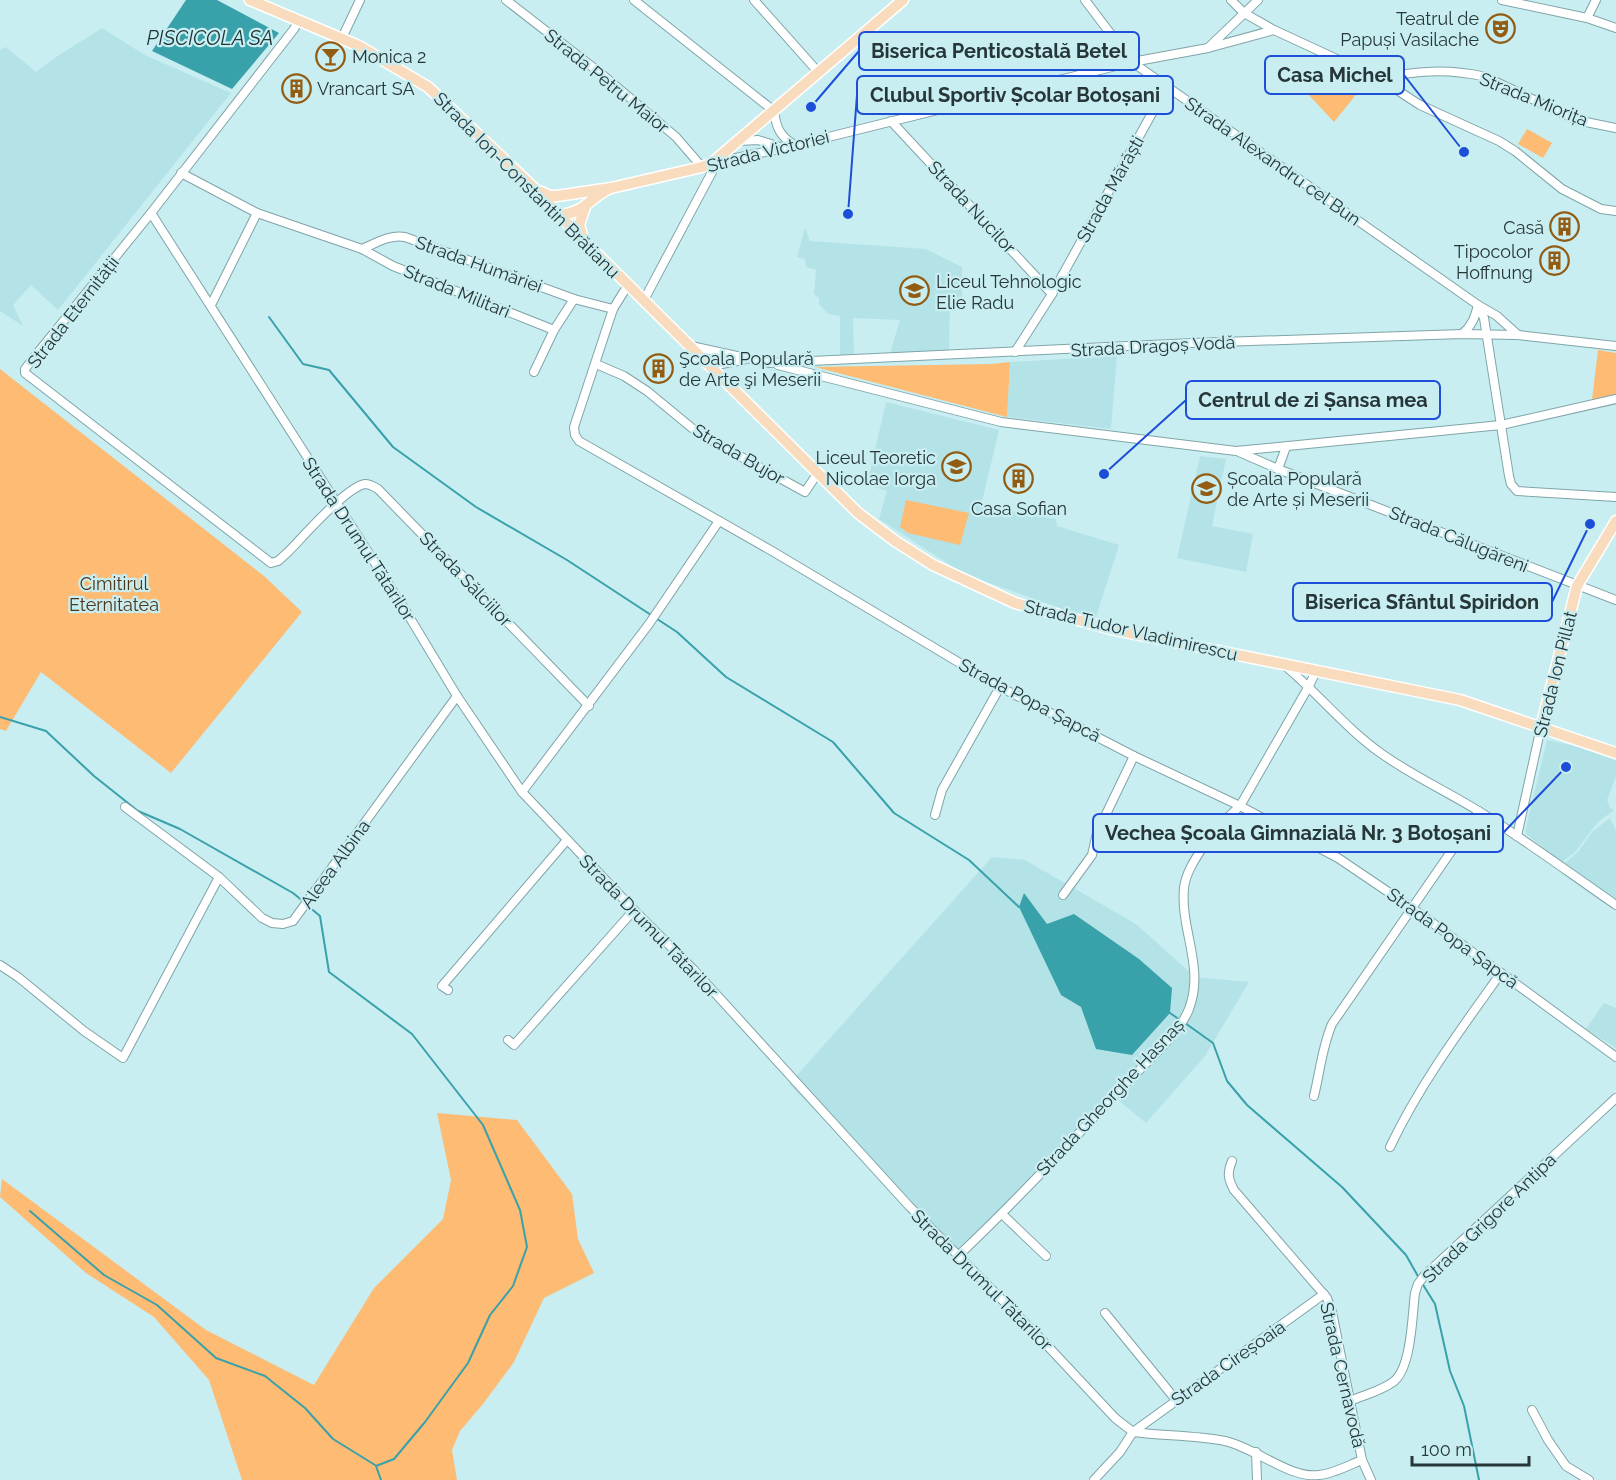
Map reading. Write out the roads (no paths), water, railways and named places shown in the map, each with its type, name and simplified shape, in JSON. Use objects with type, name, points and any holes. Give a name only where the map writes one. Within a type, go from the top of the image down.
[{"type":"main road","name":"Strada Ion-Constantin Brătianu","points":[[250,0],[342,38],[428,87],[536,190],[584,241],[691,346]]},
{"type":"main road","points":[[707,165],[819,74],[903,0]]},
{"type":"main road","name":"Strada Victoriei","points":[[536,190],[550,196],[580,193],[707,165]]},
{"type":"main road","name":"Strada Victoriei","points":[[561,215],[585,207],[598,195],[611,188]]},
{"type":"main road","points":[[561,215],[580,193]]},
{"type":"main road","points":[[584,241],[579,225],[585,207]]},
{"type":"main road","name":"Strada Tudor Vladimirescu","points":[[691,346],[858,513],[895,541],[933,565],[1015,603],[1115,630],[1460,700],[1616,753]]},
{"type":"main road","name":"Strada Ion Pillat","points":[[1541,727],[1577,586],[1616,520]]},
{"type":"street","points":[[342,38],[360,0]]},
{"type":"street","name":"Strada Petru Maior","points":[[507,0],[603,76],[707,165]]},
{"type":"street","points":[[634,0],[774,111],[778,129],[788,141],[795,145]]},
{"type":"street","points":[[753,0],[819,74]]},
{"type":"street","name":"Strada Alexandru cel Bun","points":[[1085,0],[1132,62],[1478,305],[1497,316],[1518,335]]},
{"type":"street","points":[[1231,0],[1244,13],[1275,30],[1380,79],[1420,105],[1499,141],[1562,189],[1600,209],[1616,212]]},
{"type":"street","points":[[1208,48],[1258,0]]},
{"type":"street","points":[[1502,0],[1587,18],[1616,28]]},
{"type":"street","points":[[1587,18],[1596,0]]},
{"type":"street","name":"Strada Eternității","points":[[298,21],[152,213],[25,369],[26,373],[267,561],[278,561],[336,504]]},
{"type":"street","name":"Strada Victoriei","points":[[707,165],[1132,62],[1208,48],[1275,30]]},
{"type":"street","name":"Strada Miorița","points":[[1380,79],[1401,73],[1474,74],[1486,77],[1576,120],[1616,128]]},
{"type":"street","name":"Strada Mărăști","points":[[1015,352],[1052,294],[1167,86]]},
{"type":"street","name":"Strada Nucilor","points":[[891,121],[1052,294]]},
{"type":"street","points":[[739,141],[758,140],[784,148]]},
{"type":"street","points":[[644,300],[712,172],[707,165]]},
{"type":"street","points":[[182,173],[256,213],[362,249]]},
{"type":"street","name":"Strada Drumul Tătarilor","points":[[152,213],[407,613],[457,696],[522,792],[694,970],[909,1206],[1115,1418],[1133,1432]]},
{"type":"street","points":[[211,305],[256,213]]},
{"type":"street","name":"Strada Humăriei","points":[[362,249],[391,237],[405,237],[574,299],[613,309]]},
{"type":"street","name":"Strada Militari","points":[[362,249],[393,266],[554,330]]},
{"type":"street","name":"Strada Popa Șapcă","points":[[628,285],[613,309],[574,427],[579,441],[1000,687],[1134,756],[1240,806],[1338,858],[1412,908],[1616,1057]]},
{"type":"street","points":[[534,372],[554,330],[574,299]]},
{"type":"street","points":[[1462,334],[1475,318],[1478,305]]},
{"type":"street","points":[[1478,305],[1484,318],[1487,334],[1511,484],[1517,491],[1616,497]]},
{"type":"street","name":"Strada Dragoș Vodă","points":[[691,346],[769,363],[1462,334],[1518,335],[1616,346]]},
{"type":"street","points":[[711,366],[746,359]]},
{"type":"street","points":[[769,363],[1000,422],[1236,451],[1501,424],[1616,399]]},
{"type":"street","name":"Strada Bujor","points":[[596,364],[624,376],[647,391],[698,433],[805,492],[817,474]]},
{"type":"street","points":[[1278,469],[1286,447]]},
{"type":"street","name":"Strada Călugăreni","points":[[1236,451],[1616,600]]},
{"type":"street","name":"Strada Sălciilor","points":[[336,504],[362,484],[369,484],[384,494],[589,706]]},
{"type":"street","points":[[522,792],[649,624],[719,521]]},
{"type":"street","points":[[1283,665],[1309,686],[1334,714],[1382,754],[1428,784],[1479,811],[1616,905]]},
{"type":"street","name":"Strada Gheorghe Hasnaș","points":[[959,1256],[1002,1214],[1177,1029],[1188,1012],[1196,985],[1184,886],[1189,870],[1211,835],[1219,837],[1226,833],[1229,825],[1226,819],[1240,806],[1316,671]]},
{"type":"street","points":[[935,815],[942,790],[1000,687]]},
{"type":"street","name":"Aleea Albina","points":[[125,807],[219,877],[262,918],[272,923],[283,924],[293,921],[457,696]]},
{"type":"street","name":"Strada Ion Pillat","points":[[1517,836],[1541,727]]},
{"type":"street","points":[[1063,896],[1092,855],[1097,833],[1134,756]]},
{"type":"street","points":[[1314,1096],[1325,1040],[1332,1024],[1479,811]]},
{"type":"street","points":[[1211,835],[1209,831],[1215,820],[1226,819]]},
{"type":"street","points":[[448,990],[442,986],[567,840]]},
{"type":"street","points":[[0,965],[84,1031],[123,1058],[219,877]]},
{"type":"street","points":[[508,1040],[514,1045],[634,910]]},
{"type":"street","points":[[1390,1147],[1426,1080],[1501,973]]},
{"type":"street","name":"Strada Grigore Antipa","points":[[1350,1401],[1392,1383],[1401,1375],[1406,1361],[1415,1293],[1421,1280],[1616,1098]]},
{"type":"street","name":"Strada Cernavodă","points":[[1232,1161],[1228,1170],[1228,1181],[1324,1294],[1332,1312],[1362,1460],[1371,1480]]},
{"type":"street","points":[[1002,1214],[1046,1256]]},
{"type":"street","name":"Strada Cireșoaia","points":[[1133,1432],[1324,1294]]},
{"type":"street","points":[[1105,1313],[1176,1400]]},
{"type":"street","points":[[1532,1410],[1548,1440],[1566,1466],[1589,1480]]},
{"type":"street","points":[[1094,1480],[1120,1452],[1133,1432],[1204,1437],[1227,1442],[1256,1452],[1294,1472],[1320,1478],[1362,1460]]},
{"type":"street","points":[[1256,1452],[1257,1480]]},
{"type":"water","name":"PISCICOLA SA","points":[[186,0],[217,0],[279,33],[232,89],[152,51]]},
{"type":"water","points":[[1024,893],[1047,924],[1074,914],[1139,959],[1172,988],[1170,1013],[1132,1055],[1096,1049],[1081,1007],[1061,995],[1019,907]]},
{"type":"waterway","points":[[269,317],[303,364],[329,370],[393,447],[476,507],[567,560],[677,632],[726,677],[833,742],[894,813],[969,860],[1019,907]]},
{"type":"waterway","points":[[0,717],[46,731],[94,776],[138,811],[180,829],[293,893],[304,902]]},
{"type":"waterway","points":[[308,906],[320,916],[329,972],[412,1034],[483,1125],[520,1210],[527,1247],[513,1286],[490,1315],[468,1363],[425,1422],[394,1459],[376,1466],[381,1480]]},
{"type":"waterway","points":[[1170,1013],[1180,1020]]},
{"type":"waterway","points":[[1185,1023],[1213,1043],[1227,1081],[1247,1105],[1342,1187],[1406,1255],[1419,1278]]},
{"type":"waterway","points":[[30,1211],[104,1275],[157,1305],[216,1358],[265,1376],[305,1408],[333,1439],[375,1465]]},
{"type":"waterway","points":[[1422,1283],[1435,1304],[1450,1371],[1464,1406],[1479,1480]]},
{"type":"place","name":"Teatrul de Papuși Vasilache","points":[[1500,28]]},
{"type":"place","name":"Monica 2","points":[[331,56]]},
{"type":"place","name":"Vrancart SA","points":[[296,88]]},
{"type":"place","name":"Biserica Penticostală Betel","points":[[811,107]]},
{"type":"place","name":"Casa Michel","points":[[1464,152]]},
{"type":"place","name":"Clubul Sportiv Școlar Botoșani","points":[[848,214]]},
{"type":"place","name":"Casă","points":[[1565,227]]},
{"type":"place","name":"Tipocolor Hoffnung","points":[[1554,261]]},
{"type":"place","name":"Liceul Tehnologic Elie Radu","points":[[915,291]]},
{"type":"place","name":"Şcoala Populară de Arte şi Meserii","points":[[658,368]]},
{"type":"place","name":"Liceul Teoretic Nicolae Iorga","points":[[957,467]]},
{"type":"place","name":"Centrul de zi Șansa mea","points":[[1104,474]]},
{"type":"place","name":"Casa Sofian","points":[[1019,479]]},
{"type":"place","name":"Școala Populară de Arte și Meserii","points":[[1206,488]]},
{"type":"place","name":"Biserica Sfântul Spiridon","points":[[1590,524]]},
{"type":"place","name":"Vechea Școala Gimnazială Nr. 3 Botoșani","points":[[1566,767]]},
{"type":"park label","name":"Cimitirul Eternitatea","points":[[114,593]]}]
